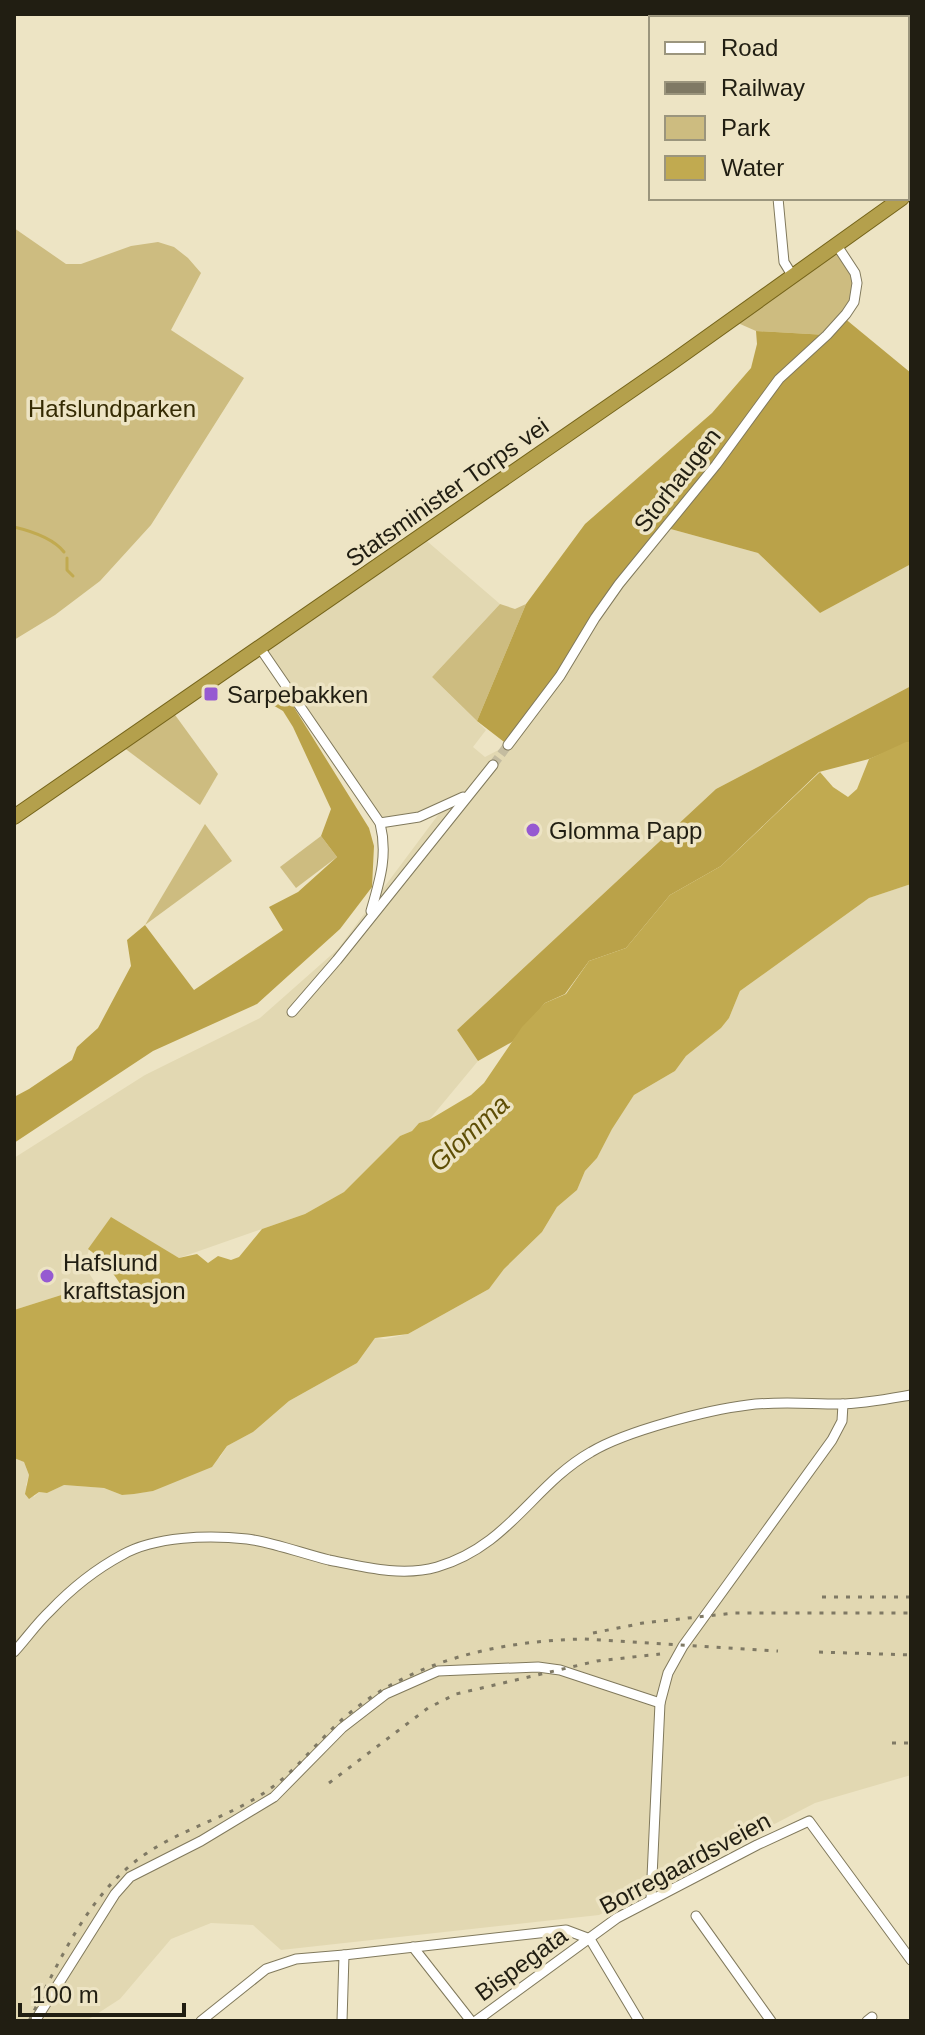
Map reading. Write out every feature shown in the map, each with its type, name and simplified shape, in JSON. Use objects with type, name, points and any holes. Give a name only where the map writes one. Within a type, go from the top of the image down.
[{"type":"highway","name":"Statsminister Torps vei","points":[[14,817],[655,374],[899,200]]},
{"type":"street","points":[[778,200],[784,262],[792,275]]},
{"type":"street","name":"Storhaugen","points":[[508,745],[560,676],[619,584],[686,503],[779,379],[827,335],[854,302],[855,273],[836,244]]},
{"type":"street","points":[[260,648],[380,823],[384,864],[369,918]]},
{"type":"street","points":[[292,1012],[493,765]]},
{"type":"street","points":[[380,823],[419,817],[468,795]]},
{"type":"street","points":[[14,1652],[49,1612],[88,1578],[123,1554],[144,1546],[204,1538],[249,1539],[366,1568],[409,1572],[437,1567],[471,1553],[504,1531],[562,1474],[590,1452],[611,1443],[692,1418],[748,1405],[843,1404],[911,1395]]},
{"type":"street","points":[[651,1899],[660,1703],[668,1673],[678,1654],[832,1440],[842,1421],[843,1404]]},
{"type":"street","points":[[35,2021],[115,1894],[130,1877],[201,1841],[274,1797],[342,1728],[386,1694],[438,1671],[538,1667],[560,1670],[660,1703]]},
{"type":"street","name":"Borregaardsveien","points":[[201,2021],[245,1983],[275,1964],[296,1959],[566,1930],[590,1939],[617,1918],[651,1899],[809,1821],[911,1960]]},
{"type":"street","points":[[696,1916],[771,2021]]},
{"type":"street","points":[[590,1939],[639,2021]]},
{"type":"street","name":"Bispegata","points":[[474,2021],[590,1939]]},
{"type":"street","points":[[413,1947],[474,2021]]},
{"type":"street","points":[[342,2021],[344,1955]]},
{"type":"shaded area","points":[[843,317],[911,373],[911,564],[820,613],[758,553],[667,528],[645,552],[508,745],[477,721],[526,604],[585,524],[712,413],[751,368],[757,344],[756,331],[827,335]]},
{"type":"shaded area","points":[[667,528],[758,553],[820,613],[911,564],[911,686],[716,789],[457,1030],[478,1061],[429,1120],[400,1136],[344,1192],[305,1214],[179,1258],[111,1218],[89,1249],[87,1257],[83,1255],[81,1261],[96,1284],[14,1310],[14,1158],[145,1075],[260,1018],[338,949],[444,807],[380,823],[260,648],[421,536],[500,604],[432,677],[486,730],[473,747],[485,757],[508,745],[595,618]]},
{"type":"shaded area","points":[[911,686],[911,742],[869,759],[819,772],[721,866],[670,895],[626,948],[589,961],[565,994],[545,1003],[512,1042],[478,1061],[457,1030],[716,789]]},
{"type":"shaded area","points":[[275,700],[290,701],[369,828],[374,846],[372,887],[340,929],[257,1004],[153,1051],[14,1143],[14,1097],[72,1060],[77,1047],[98,1028],[131,966],[127,940],[145,925],[194,990],[283,930],[269,907],[298,892],[337,857],[321,836],[331,809],[293,727],[283,711],[271,704]]},
{"type":"shaded area","points":[[911,884],[911,1775],[815,1803],[599,1915],[281,1950],[253,1925],[211,1923],[171,1939],[120,1999],[86,2021],[14,2021],[14,1458],[24,1462],[29,1475],[26,1485],[34,1497],[39,1492],[47,1493],[63,1485],[104,1488],[122,1495],[153,1491],[220,1457],[227,1446],[253,1432],[289,1401],[357,1363],[375,1338],[408,1334],[489,1289],[504,1269],[542,1232],[557,1207],[577,1190],[585,1171],[597,1158],[634,1095],[675,1071],[686,1056],[721,1028],[729,1018],[740,991],[869,898]]},
{"type":"green space","name":"Hafslundparken","points":[[14,228],[66,264],[81,264],[131,246],[158,242],[174,247],[201,273],[171,330],[244,378],[151,525],[100,581],[55,615],[14,640]]},
{"type":"green space","points":[[836,244],[855,273],[857,292],[827,335],[756,331],[731,320]]},
{"type":"green space","points":[[500,604],[515,609],[526,604],[477,721],[432,677]]},
{"type":"green space","points":[[170,708],[218,774],[200,805],[119,744]]},
{"type":"green space","points":[[205,824],[232,861],[145,925]]},
{"type":"green space","points":[[321,836],[337,857],[296,888],[280,867]]},
{"type":"water","name":"Glomma","points":[[911,742],[911,884],[869,898],[740,991],[729,1018],[721,1028],[686,1056],[675,1071],[634,1095],[597,1158],[585,1171],[577,1190],[557,1207],[542,1232],[504,1269],[489,1289],[408,1334],[375,1338],[357,1363],[289,1401],[253,1432],[227,1446],[212,1467],[153,1491],[122,1495],[104,1488],[64,1485],[47,1493],[39,1492],[29,1499],[25,1494],[29,1475],[24,1462],[14,1458],[14,1310],[96,1284],[103,1288],[119,1288],[121,1285],[110,1270],[88,1249],[111,1217],[179,1258],[197,1254],[208,1263],[218,1256],[231,1260],[239,1257],[262,1229],[305,1214],[344,1192],[400,1136],[471,1095],[484,1083],[522,1027],[545,1003],[566,994],[589,961],[626,948],[670,895],[721,866],[820,772],[833,787],[848,797],[857,789],[869,759]]},
{"type":"waterway","points":[[14,527],[48,539],[64,552]]},
{"type":"waterway","points":[[67,558],[67,570],[73,576]]},
{"type":"tunnel","points":[[493,765],[508,745]]},
{"type":"railway","points":[[822,1597],[911,1597]]},
{"type":"railway","points":[[593,1633],[643,1623],[734,1613],[911,1613]]},
{"type":"railway","points":[[29,2021],[92,1907],[127,1869],[162,1844],[260,1795],[284,1777],[345,1717],[398,1681],[457,1657],[552,1641],[584,1639],[778,1651]]},
{"type":"railway","points":[[819,1652],[911,1655]]},
{"type":"railway","points":[[329,1783],[428,1708],[456,1694],[597,1661],[660,1654]]},
{"type":"railway","points":[[892,1743],[911,1743]]},
{"type":"place","name":"Sarpebakken","points":[[211,694]]},
{"type":"place","name":"Glomma Papp","points":[[533,830]]},
{"type":"place","name":"Hafslund kraftstasjon","points":[[47,1276]]}]
